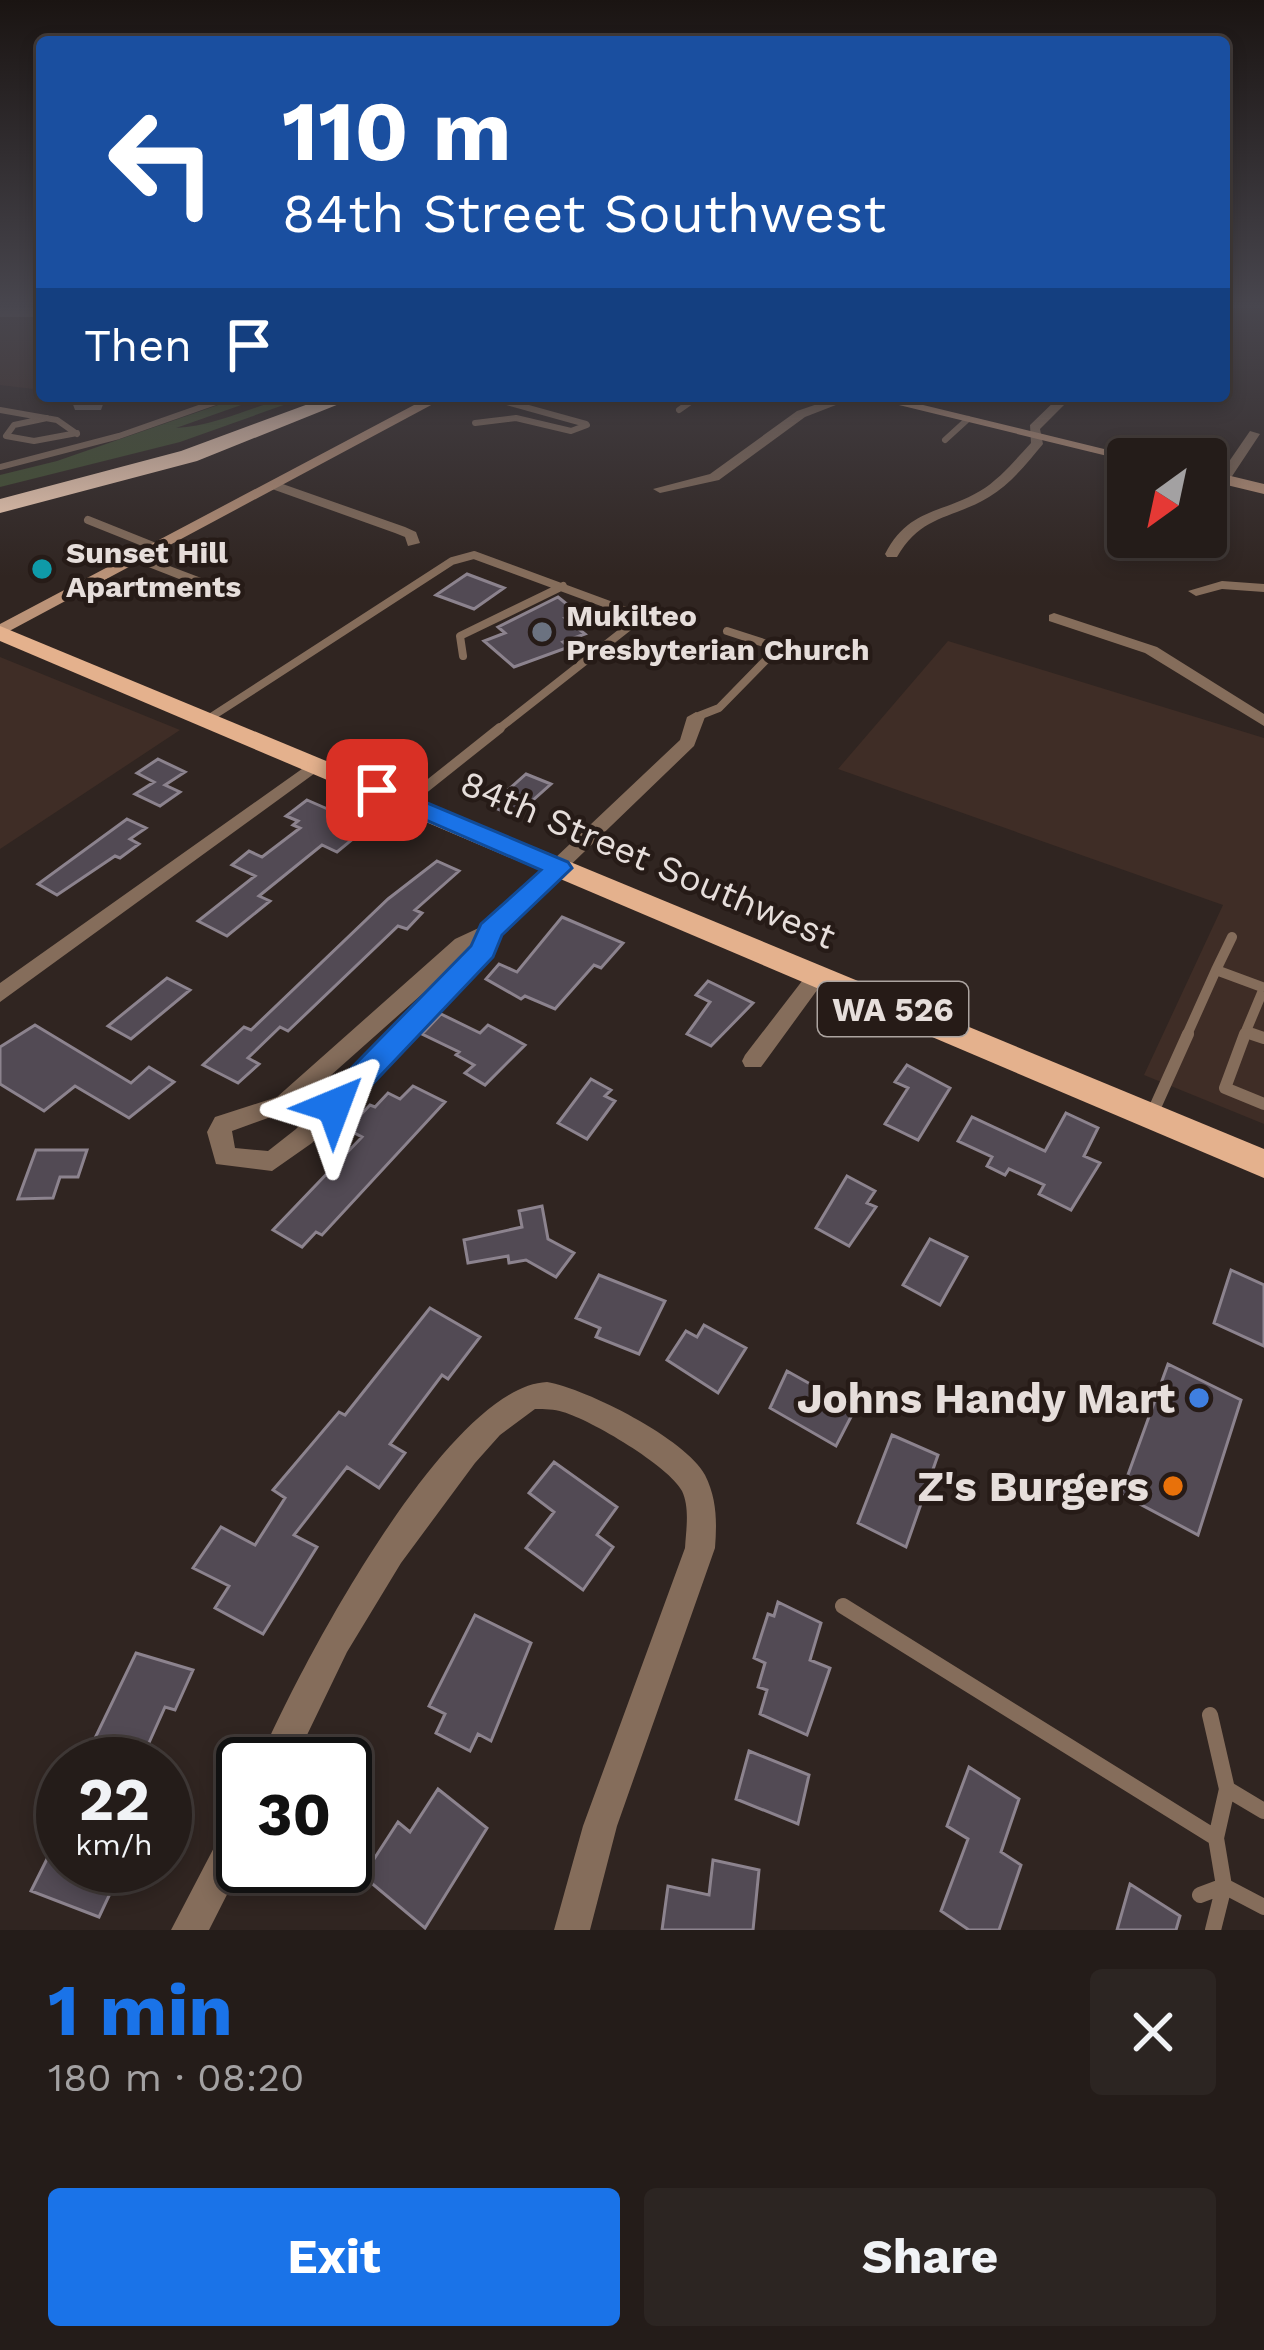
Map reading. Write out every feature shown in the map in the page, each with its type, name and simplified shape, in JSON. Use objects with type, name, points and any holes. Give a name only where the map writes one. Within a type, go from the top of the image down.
[{"type":"highway","points":[[0,492],[163,452],[304,402]]},
{"type":"highway","points":[[0,506],[189,456],[333,402]]},
{"type":"main road","name":"84th Street Southwest","points":[[0,632],[1264,1164]]},
{"type":"street","points":[[0,632],[429,402]]},
{"type":"street","points":[[660,489],[714,477],[801,414],[836,402]]},
{"type":"street","points":[[895,402],[1107,452]]},
{"type":"street","points":[[892,554],[896,543],[925,515],[993,490],[1037,444],[1034,428],[1061,402]]},
{"type":"street","points":[[1227,474],[1254,434]]},
{"type":"street","points":[[1227,480],[1264,489]]},
{"type":"street","points":[[275,481],[400,530],[411,535],[413,543]]},
{"type":"street","points":[[138,558],[220,590]]},
{"type":"street","points":[[1196,591],[1222,585],[1264,588]]},
{"type":"street","points":[[1054,617],[1151,650],[1264,721]]},
{"type":"street","points":[[490,931],[484,950],[304,1136],[272,1161],[225,1157],[218,1132],[223,1124],[285,1103],[462,944],[490,931],[688,742],[696,717]]},
{"type":"street","points":[[0,994],[316,764]]},
{"type":"street","points":[[753,1060],[816,977]]},
{"type":"street","points":[[289,1737],[358,1602],[478,1436],[504,1409],[530,1396],[553,1396],[619,1428],[692,1475],[704,1511],[700,1548],[600,1826],[572,1930]]},
{"type":"street","points":[[188,1930],[216,1878]]},
{"type":"lane","points":[[0,467],[86,446],[213,402]]},
{"type":"lane","points":[[475,423],[516,418],[571,431],[587,424],[507,402]]},
{"type":"lane","points":[[680,410],[691,402]]},
{"type":"lane","points":[[0,410],[47,418],[76,434],[86,446]]},
{"type":"lane","points":[[47,418],[14,425],[6,436],[34,441],[76,434]]},
{"type":"lane","points":[[945,440],[968,419]]},
{"type":"lane","points":[[88,520],[158,548]]},
{"type":"lane","points":[[208,719],[452,561],[474,555],[627,608],[636,622],[407,802]]},
{"type":"lane","points":[[463,656],[460,636],[562,586]]},
{"type":"lane","points":[[696,717],[719,708],[767,659],[766,644],[728,631]]},
{"type":"lane","points":[[1150,1117],[1232,937]]},
{"type":"lane","points":[[1216,970],[1263,988],[1226,1088],[1264,1104]]},
{"type":"lane","points":[[1246,1031],[1264,1038]]},
{"type":"lane","points":[[843,1606],[1216,1838]]},
{"type":"lane","points":[[1210,1715],[1227,1789],[1216,1838],[1224,1886],[1213,1930]]},
{"type":"lane","points":[[1227,1789],[1264,1811]]},
{"type":"lane","points":[[1200,1895],[1224,1886],[1264,1907]]},
{"type":"shaded area","points":[[948,641],[1264,738],[1264,1124],[1144,1075],[1223,905],[838,769]]},
{"type":"shaded area","points":[[0,657],[180,730],[0,849]]},
{"type":"green space","points":[[227,402],[250,402],[176,428],[275,402],[292,402],[180,442],[0,487],[0,475],[57,461]]},
{"type":"building","points":[[467,574],[504,588],[474,609],[436,595]]},
{"type":"building","points":[[558,597],[578,613],[565,618],[585,634],[563,642],[569,647],[514,667],[484,641],[505,633],[498,627]]},
{"type":"building","points":[[158,759],[185,772],[165,785],[180,792],[160,806],[135,794],[154,782],[137,773]]},
{"type":"building","points":[[526,774],[551,784],[515,816],[490,806]]},
{"type":"building","points":[[307,800],[339,814],[330,821],[359,834],[337,852],[322,845],[259,896],[270,901],[227,936],[198,921],[255,876],[232,865],[249,851],[262,857],[300,828],[293,825],[298,821],[286,816]]},
{"type":"building","points":[[127,819],[146,828],[130,839],[139,844],[120,858],[115,856],[57,895],[38,884]]},
{"type":"building","points":[[437,861],[459,871],[415,910],[422,913],[407,929],[398,926],[288,1031],[280,1027],[248,1058],[259,1064],[238,1083],[203,1065],[244,1027],[251,1030],[388,899]]},
{"type":"building","points":[[562,917],[623,943],[601,968],[594,965],[555,1009],[525,996],[521,999],[486,979],[499,964],[517,972]]},
{"type":"building","points":[[167,978],[190,990],[131,1039],[108,1026]]},
{"type":"building","points":[[708,981],[753,1003],[711,1046],[687,1034],[710,1002],[696,995]]},
{"type":"building","points":[[441,1014],[480,1033],[488,1025],[525,1045],[485,1085],[465,1073],[474,1065],[456,1055],[459,1052],[422,1034]]},
{"type":"building","points":[[35,1025],[131,1083],[149,1067],[174,1082],[129,1118],[75,1086],[44,1111],[0,1084],[0,1047]]},
{"type":"building","points":[[907,1065],[950,1088],[918,1140],[885,1124],[908,1088],[895,1082]]},
{"type":"building","points":[[591,1079],[611,1090],[605,1096],[615,1101],[587,1139],[558,1123]]},
{"type":"building","points":[[413,1086],[445,1102],[322,1235],[316,1232],[302,1247],[273,1230],[362,1137],[347,1129],[370,1105],[375,1107],[388,1093],[400,1099]]},
{"type":"building","points":[[1066,1113],[1098,1128],[1084,1156],[1100,1163],[1071,1210],[1039,1194],[1044,1185],[1009,1169],[1005,1175],[987,1166],[992,1157],[958,1141],[972,1117],[1045,1151]]},
{"type":"building","points":[[36,1150],[87,1150],[78,1177],[60,1177],[53,1198],[18,1199]]},
{"type":"building","points":[[847,1176],[875,1191],[867,1203],[876,1207],[849,1246],[816,1228]]},
{"type":"building","points":[[542,1206],[548,1239],[574,1253],[556,1277],[526,1260],[509,1263],[508,1256],[468,1263],[464,1240],[522,1227],[519,1211]]},
{"type":"building","points":[[930,1239],[967,1257],[940,1305],[903,1285]]},
{"type":"building","points":[[1231,1270],[1264,1285],[1264,1346],[1214,1323]]},
{"type":"building","points":[[599,1275],[665,1301],[639,1354],[596,1337],[600,1328],[576,1318]]},
{"type":"building","points":[[430,1308],[480,1337],[448,1379],[442,1375],[390,1444],[405,1453],[379,1488],[347,1467],[294,1535],[317,1547],[263,1634],[215,1608],[229,1586],[193,1568],[221,1527],[255,1545],[285,1498],[273,1490],[339,1412],[345,1415]]},
{"type":"building","points":[[704,1325],[746,1348],[718,1393],[667,1360],[686,1331],[697,1337]]},
{"type":"building","points":[[1168,1364],[1241,1400],[1198,1535],[1121,1494]]},
{"type":"building","points":[[787,1371],[855,1409],[836,1446],[770,1408]]},
{"type":"building","points":[[892,1435],[938,1455],[906,1547],[858,1523]]},
{"type":"building","points":[[554,1462],[617,1507],[597,1535],[613,1547],[583,1590],[526,1548],[554,1512],[529,1493]]},
{"type":"building","points":[[778,1602],[821,1623],[810,1660],[830,1668],[807,1735],[760,1714],[767,1690],[758,1687],[765,1663],[754,1658],[768,1614],[774,1616]]},
{"type":"building","points":[[475,1615],[531,1643],[491,1741],[478,1734],[470,1751],[436,1733],[445,1714],[429,1706]]},
{"type":"building","points":[[136,1653],[193,1670],[175,1710],[165,1707],[152,1737],[95,1737]]},
{"type":"building","points":[[749,1751],[809,1775],[798,1824],[736,1799]]},
{"type":"building","points":[[969,1767],[1019,1799],[1001,1852],[1021,1865],[999,1930],[969,1930],[941,1911],[968,1839],[947,1826]]},
{"type":"building","points":[[438,1789],[487,1828],[425,1928],[372,1884],[372,1862],[398,1822],[410,1832]]},
{"type":"building","points":[[713,1860],[759,1870],[753,1930],[662,1930],[668,1886],[709,1895]]},
{"type":"building","points":[[1130,1884],[1180,1916],[1176,1930],[1117,1930]]},
{"type":"building","points":[[36,1893],[110,1893],[99,1917]]},
{"type":"place","name":"Sunset Hill Apartments","points":[[42,569]]},
{"type":"place","name":"Mukilteo Presbyterian Church","points":[[542,632]]},
{"type":"place","name":"Johns Handy Mart","points":[[1199,1398]]},
{"type":"place","name":"Z's Burgers","points":[[1173,1486]]},
{"type":"route","points":[[334,1106],[484,950],[490,931],[559,868],[377,790]]}]
